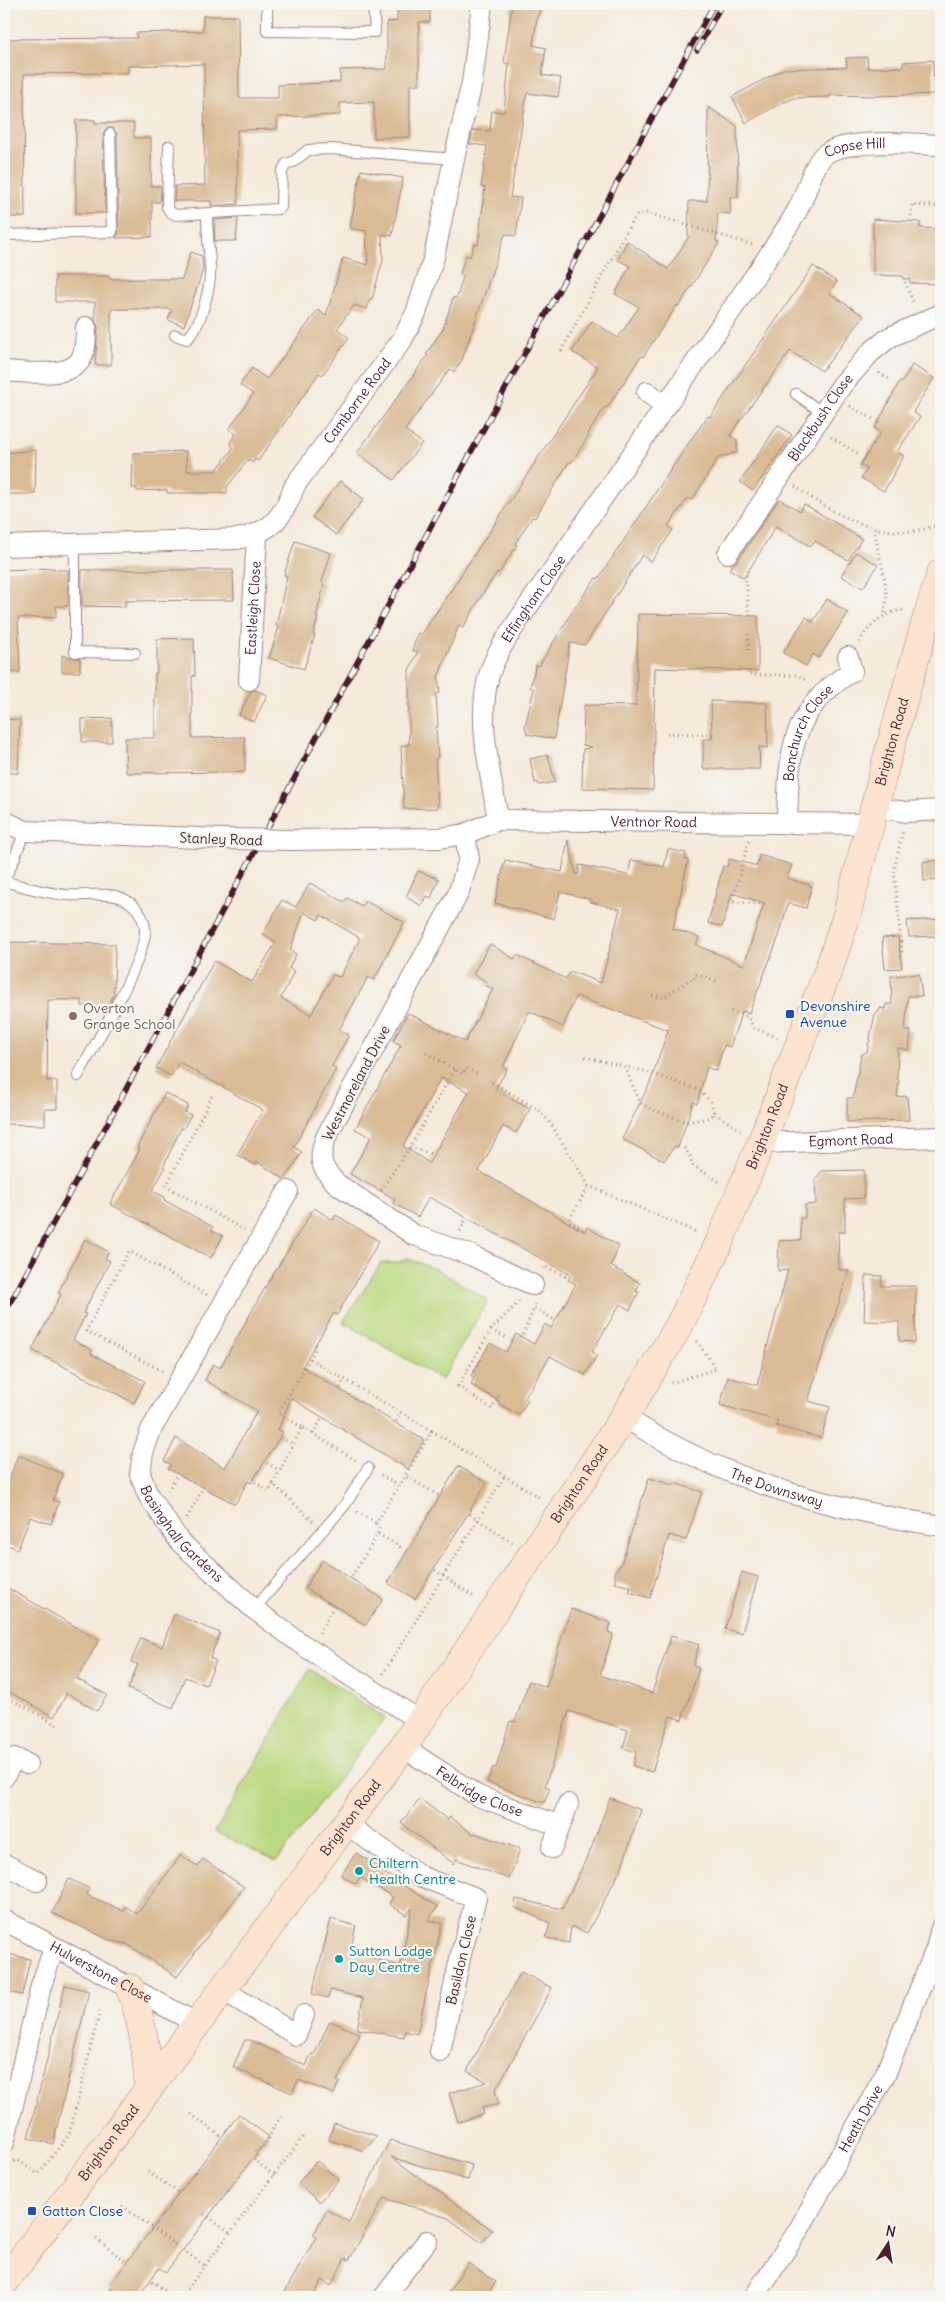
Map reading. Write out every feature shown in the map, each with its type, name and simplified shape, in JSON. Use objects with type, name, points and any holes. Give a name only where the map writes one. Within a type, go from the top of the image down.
[{"type":"main road","name":"Brighton Road","points":[[4,2284],[403,1747],[624,1417],[682,1320],[719,1242],[761,1143],[800,1045],[847,914],[928,614],[941,573]]},
{"type":"main road","points":[[130,1988],[144,2032],[148,2056],[148,2090]]},
{"type":"street","name":"Camborne Road","points":[[4,546],[237,539],[257,535],[274,523],[289,502],[296,485],[402,340],[416,313],[434,257],[472,83],[482,4]]},
{"type":"street","name":"Copse Hill","points":[[772,250],[780,227],[798,209],[811,176],[823,156],[839,147],[856,144],[941,145]]},
{"type":"street","name":"Effingham Close","points":[[498,820],[484,728],[484,702],[489,676],[496,658],[520,618],[772,250]]},
{"type":"street","name":"Blackbush Close","points":[[728,553],[824,412],[862,362],[890,337],[941,314]]},
{"type":"street","points":[[4,371],[68,371],[80,361],[85,346],[86,327]]},
{"type":"street","points":[[647,392],[666,406]]},
{"type":"street","name":"Eastleigh Close","points":[[249,680],[257,535]]},
{"type":"street","name":"Bonchurch Close","points":[[787,822],[789,773],[798,728],[823,692],[852,671],[848,657]]},
{"type":"street","points":[[873,815],[941,810]]},
{"type":"street","name":"Ventnor Road","points":[[440,838],[465,834],[498,820],[787,822],[873,815]]},
{"type":"street","name":"Stanley Road","points":[[4,821],[25,831],[224,839],[440,838]]},
{"type":"street","name":"Westmoreland Drive","points":[[465,834],[469,859],[458,894],[358,1077],[322,1148],[321,1162],[326,1173],[337,1184],[414,1235],[473,1256],[529,1290]]},
{"type":"street","name":"Egmont Road","points":[[761,1143],[941,1137]]},
{"type":"street","name":"Basinghall Gardens","points":[[288,1191],[151,1430],[143,1453],[140,1474],[148,1495],[177,1538],[193,1555],[254,1609],[310,1649],[420,1721]]},
{"type":"street","name":"The Downsway","points":[[624,1417],[663,1442],[711,1465],[759,1484],[812,1500],[881,1516],[941,1526]]},
{"type":"street","name":"Felbridge Close","points":[[403,1747],[478,1796],[560,1826]]},
{"type":"street","points":[[4,1778],[14,1758],[27,1764]]},
{"type":"street","points":[[552,1848],[568,1804]]},
{"type":"street","name":"Basildon Close","points":[[346,1824],[422,1877],[476,1898],[461,1954],[440,2052]]},
{"type":"street","points":[[4,1864],[37,1882]]},
{"type":"street","name":"Hulverstone Close","points":[[4,1920],[198,2024]]},
{"type":"street","name":"Heath Drive","points":[[754,2297],[798,2231],[885,2075],[936,1949],[941,1928]]},
{"type":"street","points":[[4,2143],[12,2080],[54,1948]]},
{"type":"street","points":[[223,1990],[296,2035],[304,2015]]},
{"type":"street","points":[[384,2297],[427,2242]]},
{"type":"lane","points":[[266,4],[267,31],[375,32],[373,4]]},
{"type":"lane","points":[[4,235],[112,232],[110,134]]},
{"type":"lane","points":[[169,146],[167,207],[170,212],[176,214],[207,214],[278,209],[281,207],[282,172],[286,164],[293,162],[308,150],[454,159]]},
{"type":"lane","points":[[175,335],[187,339],[194,332],[205,302],[211,267],[207,240],[207,214]]},
{"type":"lane","points":[[796,394],[824,412]]},
{"type":"lane","points":[[75,543],[75,652],[135,653]]},
{"type":"lane","points":[[25,831],[4,880],[39,891],[66,895],[116,896],[126,900],[141,915],[145,928],[144,942],[135,964],[78,1076]]},
{"type":"lane","points":[[254,1609],[323,1531],[344,1505],[368,1468]]},
{"type":"path","points":[[911,216],[912,204],[941,207]]},
{"type":"path","points":[[561,351],[631,223],[638,214],[647,213],[772,250]]},
{"type":"path","points":[[824,412],[876,420]]},
{"type":"path","points":[[824,412],[860,455]]},
{"type":"path","points":[[780,476],[838,514],[875,528],[909,533],[941,524]]},
{"type":"path","points":[[875,528],[888,599],[883,616]]},
{"type":"path","points":[[746,574],[749,616]]},
{"type":"path","points":[[848,657],[854,652],[870,628],[883,616],[897,610],[915,610],[928,614]]},
{"type":"path","points":[[748,634],[749,654]]},
{"type":"path","points":[[749,671],[749,675],[798,675],[823,692]]},
{"type":"path","points":[[667,733],[715,735]]},
{"type":"path","points":[[902,952],[894,870],[906,812]]},
{"type":"path","points":[[752,822],[732,902],[765,904]]},
{"type":"path","points":[[652,995],[664,998],[690,979],[694,980],[696,974],[716,981]]},
{"type":"path","points":[[731,1011],[748,1017],[754,1028],[758,1030],[800,1045]]},
{"type":"path","points":[[426,1053],[463,1074],[466,1068],[479,1075]]},
{"type":"path","points":[[585,1057],[658,1075],[699,1090],[711,1102],[714,1113],[761,1143]]},
{"type":"path","points":[[625,1067],[640,1103],[651,1109],[686,1122],[708,1118],[714,1113]]},
{"type":"path","points":[[371,1206],[410,1147],[455,1069]]},
{"type":"path","points":[[492,1082],[540,1110],[549,1121],[589,1186],[719,1242]]},
{"type":"path","points":[[212,1096],[166,1186],[260,1239]]},
{"type":"path","points":[[410,1147],[431,1154]]},
{"type":"path","points":[[684,1148],[690,1155],[692,1165],[740,1193]]},
{"type":"path","points":[[583,1230],[568,1221],[589,1186]]},
{"type":"path","points":[[179,1380],[86,1330],[129,1251],[223,1304]]},
{"type":"path","points":[[499,1396],[492,1409],[458,1386],[491,1330],[529,1290]]},
{"type":"path","points":[[523,1335],[534,1308]]},
{"type":"path","points":[[646,1381],[657,1384],[672,1383],[716,1369],[682,1320]]},
{"type":"path","points":[[491,1330],[509,1339]]},
{"type":"path","points":[[313,1434],[278,1412],[317,1347]]},
{"type":"path","points":[[310,1359],[547,1502]]},
{"type":"path","points":[[340,1388],[344,1379]]},
{"type":"path","points":[[396,1421],[400,1413]]},
{"type":"path","points":[[255,1482],[269,1492],[302,1427]]},
{"type":"path","points":[[432,1431],[405,1476],[438,1495]]},
{"type":"path","points":[[282,1438],[293,1444]]},
{"type":"path","points":[[267,1463],[280,1470]]},
{"type":"path","points":[[373,1690],[504,1476]]},
{"type":"path","points":[[273,1484],[323,1531]]},
{"type":"path","points":[[376,1524],[399,1486]]},
{"type":"path","points":[[177,1538],[202,1490]]},
{"type":"path","points":[[344,1505],[376,1524],[379,1528],[378,1534],[352,1576]]},
{"type":"path","points":[[470,1514],[517,1546]]},
{"type":"path","points":[[378,1534],[404,1549]]},
{"type":"path","points":[[435,1570],[480,1601]]},
{"type":"path","points":[[310,1649],[333,1608]]},
{"type":"path","points":[[4,1695],[57,1725]]},
{"type":"path","points":[[7,2163],[18,2160],[38,2174],[69,2135],[100,2011]]},
{"type":"path","points":[[191,2114],[222,2137]]},
{"type":"path","points":[[274,2175],[254,2160],[257,2157],[254,2150],[265,2147],[270,2141],[274,2127],[284,2115]]},
{"type":"path","points":[[181,2297],[303,2137]]},
{"type":"path","points":[[148,2172],[180,2194]]},
{"type":"path","points":[[122,2206],[205,2266]]},
{"type":"path","points":[[204,2214],[230,2232]]},
{"type":"path","points":[[96,2239],[128,2263]]},
{"type":"path","points":[[152,2281],[173,2297]]},
{"type":"green space","points":[[408,1259],[436,1269],[488,1300],[442,1380],[343,1322],[381,1263],[396,1263]]},
{"type":"green space","points":[[310,1669],[385,1718],[277,1861],[215,1832]]},
{"type":"building","points":[[397,4],[430,4],[430,22],[419,22],[419,85],[410,85],[410,137],[374,138],[374,102],[340,103],[340,115],[277,117],[277,129],[237,130],[238,204],[211,206],[211,201],[174,201],[175,186],[205,185],[204,64],[128,66],[128,73],[24,74],[25,217],[4,217],[4,39],[137,38],[136,33],[203,31],[203,16],[238,16],[239,98],[278,98],[278,85],[340,82],[340,70],[387,69],[387,22],[397,21]]},
{"type":"building","points":[[512,4],[542,4],[537,18],[533,45],[546,48],[542,75],[561,78],[558,97],[527,93],[510,197],[521,198],[516,236],[505,234],[462,360],[454,372],[450,369],[405,430],[422,443],[394,480],[357,453],[428,355],[426,354],[443,329],[453,298],[457,297],[463,277],[460,273],[466,255],[470,257],[474,244],[478,245],[485,187],[481,187],[487,146],[470,144],[473,130],[490,131],[492,111],[504,112],[509,64],[504,63]]},
{"type":"building","points":[[867,57],[868,68],[903,67],[903,62],[933,60],[934,94],[830,95],[830,97],[794,98],[746,123],[732,97],[783,69],[847,67],[846,58]]},
{"type":"building","points":[[708,107],[737,126],[738,197],[730,197],[731,214],[718,213],[716,241],[719,243],[679,306],[677,305],[643,357],[641,356],[607,408],[605,407],[535,518],[532,517],[515,544],[517,545],[480,598],[463,628],[459,625],[438,677],[440,693],[436,694],[438,758],[435,759],[438,808],[404,809],[401,746],[409,745],[409,670],[418,652],[412,650],[418,633],[422,634],[598,367],[572,352],[592,321],[618,338],[639,307],[615,294],[630,266],[618,260],[627,241],[668,269],[688,238],[689,201],[707,201]]},
{"type":"building","points":[[76,120],[95,120],[95,123],[134,123],[134,138],[151,138],[151,186],[161,186],[160,202],[152,202],[152,237],[116,238],[119,232],[117,134],[113,128],[106,128],[103,134],[105,213],[76,213]]},
{"type":"building","points":[[361,170],[403,178],[392,236],[382,234],[383,260],[372,299],[370,299],[367,309],[354,305],[337,329],[349,338],[332,362],[322,375],[319,373],[258,461],[255,459],[253,463],[248,460],[227,487],[227,493],[167,493],[167,490],[137,491],[137,488],[132,488],[133,453],[186,451],[187,471],[216,471],[233,448],[230,442],[236,434],[229,429],[253,394],[240,385],[252,368],[267,379],[318,310],[326,316],[343,258],[368,265],[366,231],[350,228]]},
{"type":"building","points":[[238,218],[236,241],[215,241],[214,220]]},
{"type":"building","points":[[873,219],[920,222],[920,228],[941,229],[939,284],[910,283],[910,279],[903,279],[903,276],[873,275]]},
{"type":"building","points":[[191,252],[202,256],[203,270],[184,326],[168,320],[172,309],[111,309],[111,365],[95,365],[98,327],[95,320],[95,302],[55,302],[55,276],[110,276],[110,279],[182,279]]},
{"type":"building","points":[[813,266],[837,282],[829,293],[864,316],[822,371],[790,351],[730,435],[737,440],[737,452],[718,458],[692,500],[688,498],[668,526],[673,530],[651,562],[642,555],[585,645],[570,643],[554,739],[527,734],[525,726],[534,689],[530,687],[536,665],[539,666],[575,607],[596,578],[598,579],[694,435],[708,416],[710,417]]},
{"type":"building","points":[[912,365],[934,378],[913,412],[920,417],[897,452],[904,456],[884,491],[861,478],[867,469],[860,465],[881,432],[875,428],[900,381],[902,383]]},
{"type":"building","points":[[778,425],[792,435],[753,491],[740,482]]},
{"type":"building","points":[[36,450],[35,494],[4,494],[4,453]]},
{"type":"building","points":[[340,481],[364,499],[336,535],[312,517]]},
{"type":"building","points":[[779,499],[800,511],[804,504],[862,539],[848,560],[815,541],[810,546],[776,526],[744,578],[729,569],[738,560]]},
{"type":"building","points":[[295,541],[331,553],[322,582],[324,585],[316,617],[318,618],[313,635],[315,635],[304,669],[269,658],[279,627],[276,626],[287,576],[284,575]]},
{"type":"building","points":[[856,552],[878,565],[863,588],[841,576]]},
{"type":"building","points":[[54,568],[54,570],[68,570],[68,606],[56,606],[56,617],[18,618],[20,672],[4,672],[4,570]]},
{"type":"building","points":[[82,570],[233,570],[234,600],[125,601],[125,607],[82,606]]},
{"type":"building","points":[[827,599],[848,613],[819,658],[813,654],[806,666],[783,653],[806,617],[813,622]]},
{"type":"building","points":[[638,614],[758,616],[758,671],[655,668],[653,790],[582,788],[583,749],[592,747],[583,745],[584,705],[636,706]]},
{"type":"building","points":[[194,638],[195,676],[192,676],[192,738],[245,737],[245,772],[126,773],[125,738],[155,738],[157,639]]},
{"type":"building","points":[[62,655],[80,659],[80,672],[62,672]]},
{"type":"building","points":[[256,690],[267,695],[254,722],[239,715],[251,691]]},
{"type":"building","points":[[711,701],[767,703],[768,748],[759,747],[760,769],[703,769],[703,739],[712,739]]},
{"type":"building","points":[[112,718],[112,742],[82,742],[82,719]]},
{"type":"building","points":[[4,719],[20,720],[18,773],[4,773]]},
{"type":"building","points":[[548,755],[555,782],[539,785],[538,782],[535,783],[530,759]]},
{"type":"building","points":[[568,840],[576,874],[579,874],[579,865],[628,875],[631,860],[664,867],[668,849],[686,853],[685,859],[688,860],[673,929],[699,937],[696,945],[744,965],[764,903],[732,893],[722,927],[708,923],[723,866],[727,867],[729,859],[757,866],[759,855],[792,865],[787,878],[812,886],[806,908],[788,903],[779,936],[749,1013],[742,1011],[730,1047],[724,1045],[716,1071],[707,1067],[697,1104],[693,1102],[678,1148],[675,1146],[664,1161],[622,1139],[650,1083],[668,1030],[576,996],[563,1027],[529,1011],[503,1067],[507,1069],[495,1090],[530,1109],[516,1133],[503,1126],[479,1171],[585,1232],[587,1227],[619,1246],[611,1266],[640,1283],[636,1291],[639,1292],[630,1310],[620,1304],[592,1352],[597,1355],[585,1375],[550,1356],[525,1398],[528,1400],[519,1415],[471,1385],[474,1377],[471,1376],[490,1343],[506,1352],[516,1334],[534,1344],[545,1324],[551,1328],[576,1284],[568,1280],[571,1275],[429,1197],[418,1217],[393,1203],[395,1199],[350,1174],[371,1137],[355,1129],[401,1045],[393,1041],[408,1013],[465,1042],[493,989],[485,985],[487,982],[473,974],[490,944],[514,959],[517,955],[566,979],[570,971],[601,983],[620,909],[560,892],[554,919],[495,903],[505,860],[562,872]],"holes":[[[441,1078],[469,1092],[429,1163],[403,1146]]]},
{"type":"building","points":[[941,860],[941,880],[924,881],[923,862]]},
{"type":"building","points":[[418,871],[439,879],[431,898],[427,896],[422,906],[406,897]]},
{"type":"building","points":[[310,883],[344,902],[347,898],[362,906],[365,901],[404,922],[374,980],[368,977],[339,1030],[349,1035],[332,1066],[336,1069],[294,1147],[302,1152],[285,1179],[257,1162],[255,1165],[237,1155],[263,1110],[179,1062],[171,1076],[156,1068],[214,961],[252,982],[276,942],[263,934],[282,900],[296,907]],"holes":[[[304,912],[318,920],[321,915],[360,938],[340,977],[333,975],[311,1015],[281,998],[294,971],[289,968],[296,954],[290,950]]]},
{"type":"building","points":[[941,919],[941,936],[909,937],[907,921]]},
{"type":"building","points":[[898,937],[902,968],[885,969],[882,938]]},
{"type":"building","points":[[4,942],[115,944],[114,994],[108,1006],[82,1006],[82,1000],[48,1000],[47,1081],[57,1081],[57,1109],[45,1109],[45,1125],[4,1124]]},
{"type":"building","points":[[919,974],[922,996],[908,996],[905,1031],[911,1031],[909,1050],[898,1048],[897,1079],[899,1080],[897,1097],[907,1096],[909,1120],[847,1122],[847,1098],[853,1098],[861,1055],[867,1052],[875,1014],[879,1012],[880,1008],[885,1009],[886,1004],[892,1004],[891,976]]},
{"type":"building","points":[[165,1093],[188,1105],[185,1112],[191,1115],[183,1129],[181,1128],[163,1167],[165,1168],[152,1191],[165,1197],[164,1200],[213,1227],[211,1230],[223,1236],[211,1258],[110,1204],[140,1149],[137,1147]]},
{"type":"building","points":[[864,1170],[864,1198],[845,1199],[845,1232],[838,1232],[839,1270],[849,1270],[808,1401],[830,1407],[821,1438],[776,1426],[778,1421],[720,1405],[728,1377],[757,1385],[788,1270],[778,1271],[779,1241],[801,1240],[800,1218],[805,1218],[805,1205],[816,1204],[815,1180],[822,1171]]},
{"type":"building","points":[[314,1208],[333,1220],[336,1215],[379,1241],[337,1315],[334,1313],[302,1367],[424,1440],[408,1469],[291,1398],[278,1430],[283,1432],[251,1483],[248,1481],[235,1504],[168,1469],[171,1465],[164,1461],[176,1438],[225,1468],[257,1411],[205,1380],[213,1364],[220,1368],[266,1286]]},
{"type":"building","points":[[85,1239],[109,1252],[105,1258],[110,1261],[83,1313],[86,1314],[73,1340],[92,1350],[91,1354],[145,1381],[134,1403],[32,1350],[61,1294],[58,1293]]},
{"type":"building","points":[[866,1275],[882,1276],[881,1286],[916,1286],[915,1342],[899,1341],[899,1322],[864,1321]]},
{"type":"building","points":[[18,1455],[63,1474],[53,1500],[59,1502],[51,1524],[30,1517],[18,1549],[4,1544],[4,1494]]},
{"type":"building","points":[[458,1466],[487,1483],[415,1599],[388,1583]]},
{"type":"building","points":[[649,1478],[673,1485],[674,1483],[702,1492],[686,1540],[669,1535],[650,1598],[629,1592],[631,1587],[615,1583],[615,1572],[621,1564]]},
{"type":"building","points":[[322,1560],[383,1599],[366,1625],[305,1588]]},
{"type":"building","points":[[742,1572],[758,1577],[742,1633],[725,1629]]},
{"type":"building","points":[[4,1586],[99,1640],[77,1679],[107,1695],[97,1711],[67,1693],[54,1717],[4,1689]]},
{"type":"building","points":[[571,1609],[611,1623],[608,1632],[613,1634],[600,1675],[652,1693],[671,1636],[699,1645],[693,1665],[699,1668],[682,1720],[670,1716],[652,1772],[633,1766],[636,1752],[623,1748],[628,1730],[569,1711],[545,1786],[550,1788],[544,1803],[487,1782],[493,1767],[496,1768],[510,1721],[515,1722],[529,1681],[546,1687]]},
{"type":"building","points":[[174,1614],[220,1633],[210,1658],[216,1661],[206,1685],[185,1677],[173,1708],[128,1689],[138,1664],[131,1662],[141,1638],[162,1647]]},
{"type":"building","points":[[610,1798],[641,1810],[621,1869],[587,1933],[571,1926],[569,1943],[546,1938],[550,1923],[514,1907],[516,1899],[562,1909],[591,1849]]},
{"type":"building","points":[[420,1799],[448,1820],[450,1817],[473,1834],[520,1849],[509,1879],[456,1859],[454,1864],[401,1823]]},
{"type":"building","points":[[356,1853],[377,1866],[376,1868],[438,1907],[428,1920],[442,1923],[417,2034],[405,2031],[404,2037],[357,2029],[363,1998],[331,1990],[328,1998],[312,1994],[331,1919],[356,1926],[350,1952],[400,1966],[412,1908],[406,1915],[389,1904],[393,1897],[360,1877],[356,1884],[341,1875]]},
{"type":"building","points":[[181,1855],[198,1867],[203,1859],[244,1887],[177,1977],[127,1944],[112,1941],[52,1913],[69,1879],[90,1889],[87,1895],[124,1911],[125,1906],[137,1914]]},
{"type":"building","points":[[4,1953],[30,1959],[22,1995],[4,1991]]},
{"type":"building","points":[[521,1972],[552,1988],[495,2091],[499,2104],[482,2108],[484,2114],[458,2122],[449,2093],[487,2082],[467,2071]]},
{"type":"building","points":[[65,1985],[89,1991],[53,2144],[28,2138]]},
{"type":"building","points":[[330,2021],[360,2034],[337,2081],[339,2082],[334,2094],[298,2080],[292,2093],[233,2067],[245,2040],[250,2040],[306,2066],[311,2054],[314,2055]]},
{"type":"building","points":[[239,2114],[269,2137],[166,2272],[159,2268],[138,2297],[104,2297],[112,2288],[109,2286]]},
{"type":"building","points":[[334,2123],[377,2136],[364,2151],[329,2140]]},
{"type":"building","points":[[390,2140],[472,2165],[468,2180],[391,2157],[492,2230],[482,2243],[448,2218],[384,2198],[349,2260],[345,2258],[331,2286],[322,2280],[313,2297],[282,2297],[316,2237],[313,2235],[327,2210],[349,2222]]},
{"type":"building","points":[[317,2161],[339,2180],[319,2202],[298,2183]]},
{"type":"building","points":[[468,2263],[496,2282],[485,2297],[445,2297]]},
{"type":"railway","points":[[4,1314],[714,4]]},
{"type":"railway","points":[[697,50],[722,4]]},
{"type":"place","name":"Devonshire Avenue","points":[[790,1014]]},
{"type":"place","name":"Overton Grange School","points":[[73,1016]]},
{"type":"place","name":"Chiltern Health Centre","points":[[359,1871]]},
{"type":"place","name":"Sutton Lodge Day Centre","points":[[339,1959]]},
{"type":"place","name":"Gatton Close","points":[[32,2211]]}]
